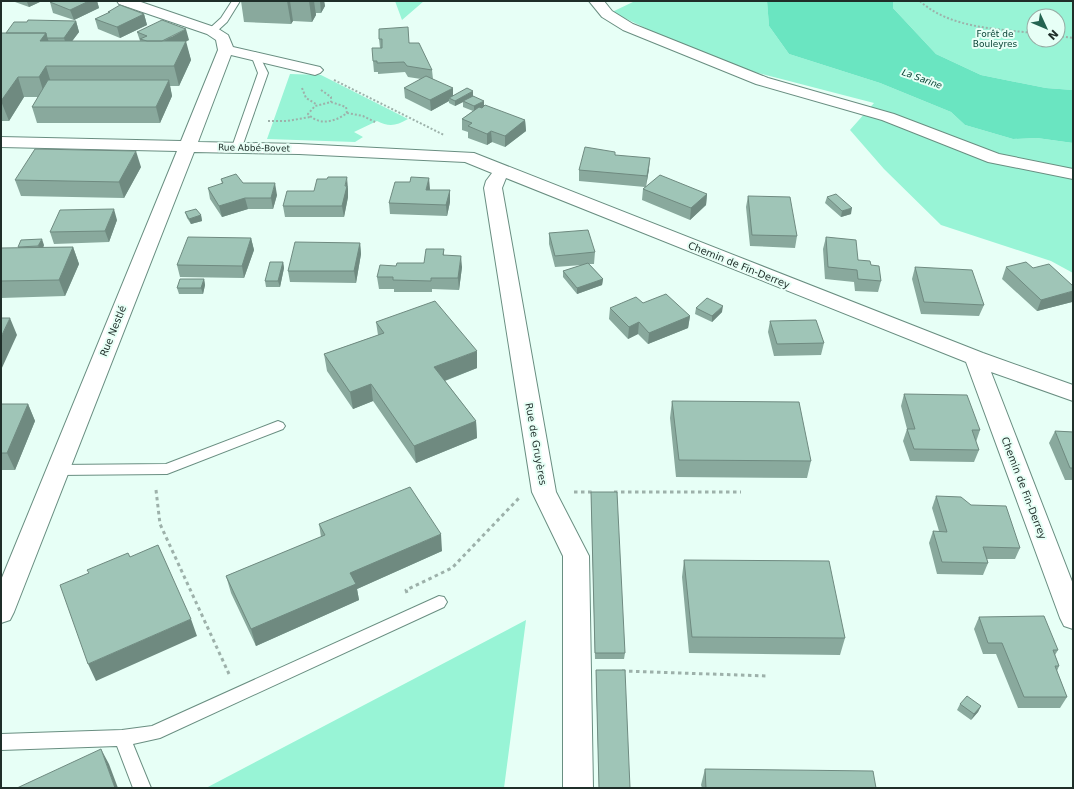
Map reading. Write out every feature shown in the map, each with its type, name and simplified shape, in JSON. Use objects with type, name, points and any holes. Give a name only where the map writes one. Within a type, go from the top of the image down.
[{"type":"street","points":[[124,1],[212,31],[223,38],[226,50],[255,55],[315,70]]},
{"type":"street","points":[[596,1],[607,14],[628,27],[769,83],[881,114],[994,158],[1073,174]]},
{"type":"street","name":"Rue Nestlé","points":[[1,612],[226,50]]},
{"type":"street","name":"Rue Abbé-Bovet","points":[[1,142],[237,147],[468,156],[503,171]]},
{"type":"street","name":"Chemin de Fin-Derrey","points":[[503,171],[975,358],[1073,393]]},
{"type":"street","name":"Rue de Gruyères","points":[[503,171],[495,181],[493,188],[544,492],[576,556],[578,788]]},
{"type":"street","name":"Chemin de Fin-Derrey","points":[[975,358],[1073,618]]},
{"type":"lane","points":[[212,31],[224,20],[236,1]]},
{"type":"lane","points":[[237,147],[263,73],[255,55]]},
{"type":"lane","points":[[58,470],[167,469],[278,426]]},
{"type":"lane","points":[[1,742],[122,738],[154,733],[439,602]]},
{"type":"lane","points":[[122,738],[142,788]]},
{"type":"path","points":[[920,1],[937,13],[970,24],[1026,32]]},
{"type":"path","points":[[315,70],[445,135]]},
{"type":"path","points":[[310,117],[308,114],[309,111],[317,105],[325,102],[342,105],[346,107],[347,113]]},
{"type":"path","points":[[246,120],[287,121],[310,117],[326,122],[337,120],[347,113],[363,116],[375,122]]},
{"type":"path","points":[[154,469],[160,524],[238,695]]},
{"type":"path","points":[[544,492],[599,492]]},
{"type":"path","points":[[607,492],[741,492]]},
{"type":"path","points":[[418,612],[406,590],[452,568],[521,496]]},
{"type":"path","points":[[577,670],[768,676]]},
{"type":"green space","points":[[395,1],[424,1],[402,20]]},
{"type":"green space","points":[[635,1],[767,1],[769,26],[789,54],[880,83],[951,112],[965,125],[1013,139],[1037,138],[1073,143],[1073,273],[1051,261],[941,225],[884,169],[850,130],[874,103],[716,62],[612,12]]},
{"type":"green space","name":"Forêt de Bouleyres","points":[[893,1],[1073,1],[1073,90],[1046,88],[981,75],[936,54],[893,8]]},
{"type":"green space","points":[[290,74],[321,75],[408,119],[392,125],[377,121],[354,132],[363,137],[355,142],[267,139]]},
{"type":"green space","points":[[526,620],[504,788],[206,788]]},
{"type":"water","name":"La Sarine","points":[[767,1],[893,1],[893,8],[936,54],[981,75],[1046,88],[1073,90],[1073,143],[1037,138],[1013,139],[965,125],[951,112],[880,83],[789,54],[769,26]]},
{"type":"building","points":[[89,1],[70,10],[50,2]]},
{"type":"building","points":[[120,5],[144,14],[117,27],[95,19],[110,12],[108,12]]},
{"type":"building","points":[[28,20],[76,21],[64,38],[47,38],[46,33],[6,33],[14,22],[27,22]]},
{"type":"building","points":[[162,20],[186,29],[162,41],[147,41],[140,39],[147,36],[137,32]]},
{"type":"building","points":[[408,27],[409,43],[419,43],[432,70],[407,66],[404,62],[377,63],[377,61],[373,61],[372,48],[382,48],[382,39],[379,39],[379,29]]},
{"type":"building","points":[[1,33],[46,33],[40,41],[186,41],[174,66],[46,66],[39,77],[18,77],[1,101]]},
{"type":"building","points":[[426,76],[453,88],[430,100],[404,88]]},
{"type":"building","points":[[48,80],[169,80],[156,107],[32,107]]},
{"type":"building","points":[[467,88],[473,91],[455,101],[449,98]]},
{"type":"building","points":[[473,96],[484,101],[474,106],[463,101]]},
{"type":"building","points":[[485,105],[525,120],[505,136],[491,131],[487,134],[468,126],[472,123],[462,119],[479,107],[482,108]]},
{"type":"building","points":[[585,147],[615,152],[615,155],[650,158],[647,176],[579,170]]},
{"type":"building","points":[[35,149],[136,151],[119,182],[15,180]]},
{"type":"building","points":[[236,174],[243,183],[275,183],[271,198],[245,198],[219,206],[208,188],[223,183],[221,179]]},
{"type":"building","points":[[660,175],[707,194],[691,208],[643,189]]},
{"type":"building","points":[[328,177],[347,177],[345,186],[347,186],[342,206],[283,206],[287,191],[314,191],[317,179],[327,179]]},
{"type":"building","points":[[411,177],[429,178],[426,190],[450,190],[446,205],[389,203],[395,182],[410,182]]},
{"type":"building","points":[[836,194],[852,208],[842,211],[827,197]]},
{"type":"building","points":[[748,196],[790,197],[797,236],[752,235]]},
{"type":"building","points":[[114,209],[105,231],[50,232],[60,210]]},
{"type":"building","points":[[196,209],[201,215],[189,219],[185,212]]},
{"type":"building","points":[[588,230],[595,252],[555,256],[549,233]]},
{"type":"building","points":[[188,237],[251,238],[242,266],[177,265]]},
{"type":"building","points":[[826,237],[856,240],[858,260],[870,261],[871,265],[879,266],[881,281],[858,279],[857,270],[828,267]]},
{"type":"building","points":[[42,239],[38,246],[18,247],[21,240]]},
{"type":"building","points":[[295,242],[360,243],[354,271],[288,271]]},
{"type":"building","points":[[73,247],[59,280],[1,281],[1,248]]},
{"type":"building","points":[[426,249],[444,249],[443,255],[461,256],[458,278],[431,278],[431,281],[393,280],[393,277],[377,277],[380,265],[396,266],[397,263],[424,263]]},
{"type":"building","points":[[270,262],[283,262],[278,281],[265,281]]},
{"type":"building","points":[[1026,262],[1033,268],[1049,264],[1073,286],[1073,291],[1041,300],[1006,267]]},
{"type":"building","points":[[588,263],[603,279],[577,288],[563,271]]},
{"type":"building","points":[[915,267],[972,270],[984,305],[924,302]]},
{"type":"building","points":[[180,279],[204,279],[201,288],[177,288]]},
{"type":"building","points":[[666,294],[690,316],[649,333],[639,322],[629,327],[610,308],[636,297],[643,303]]},
{"type":"building","points":[[707,298],[723,306],[712,316],[696,308]]},
{"type":"building","points":[[435,301],[477,351],[434,367],[476,421],[414,446],[371,384],[350,392],[324,354],[384,333],[376,322]]},
{"type":"building","points":[[1,318],[10,318],[1,337]]},
{"type":"building","points":[[816,320],[824,343],[777,344],[770,321]]},
{"type":"building","points":[[904,394],[967,395],[980,430],[972,430],[979,450],[914,449],[907,429],[915,429]]},
{"type":"building","points":[[672,401],[799,402],[811,461],[679,460]]},
{"type":"building","points":[[1,404],[28,404],[7,453],[1,453]]},
{"type":"building","points":[[1055,431],[1073,432],[1073,468],[1070,468]]},
{"type":"building","points":[[410,487],[441,534],[350,573],[356,584],[251,629],[226,576],[325,535],[319,524]]},
{"type":"building","points":[[591,492],[617,492],[625,653],[595,653]]},
{"type":"building","points":[[936,496],[961,497],[971,505],[1006,506],[1020,548],[983,547],[988,563],[942,562],[933,531],[947,532]]},
{"type":"building","points":[[158,545],[191,619],[88,664],[60,585],[89,573],[87,570],[128,553],[130,557]]},
{"type":"building","points":[[684,560],[829,561],[845,638],[692,637]]},
{"type":"building","points":[[1044,616],[1058,650],[1053,650],[1059,666],[1055,666],[1067,697],[1024,697],[1002,643],[988,643],[979,617]]},
{"type":"building","points":[[596,670],[625,670],[630,788],[599,788]]},
{"type":"building","points":[[967,696],[981,706],[974,714],[960,704]]},
{"type":"building","points":[[101,749],[115,788],[17,788]]},
{"type":"building","points":[[705,769],[873,771],[876,788],[706,788]]}]
